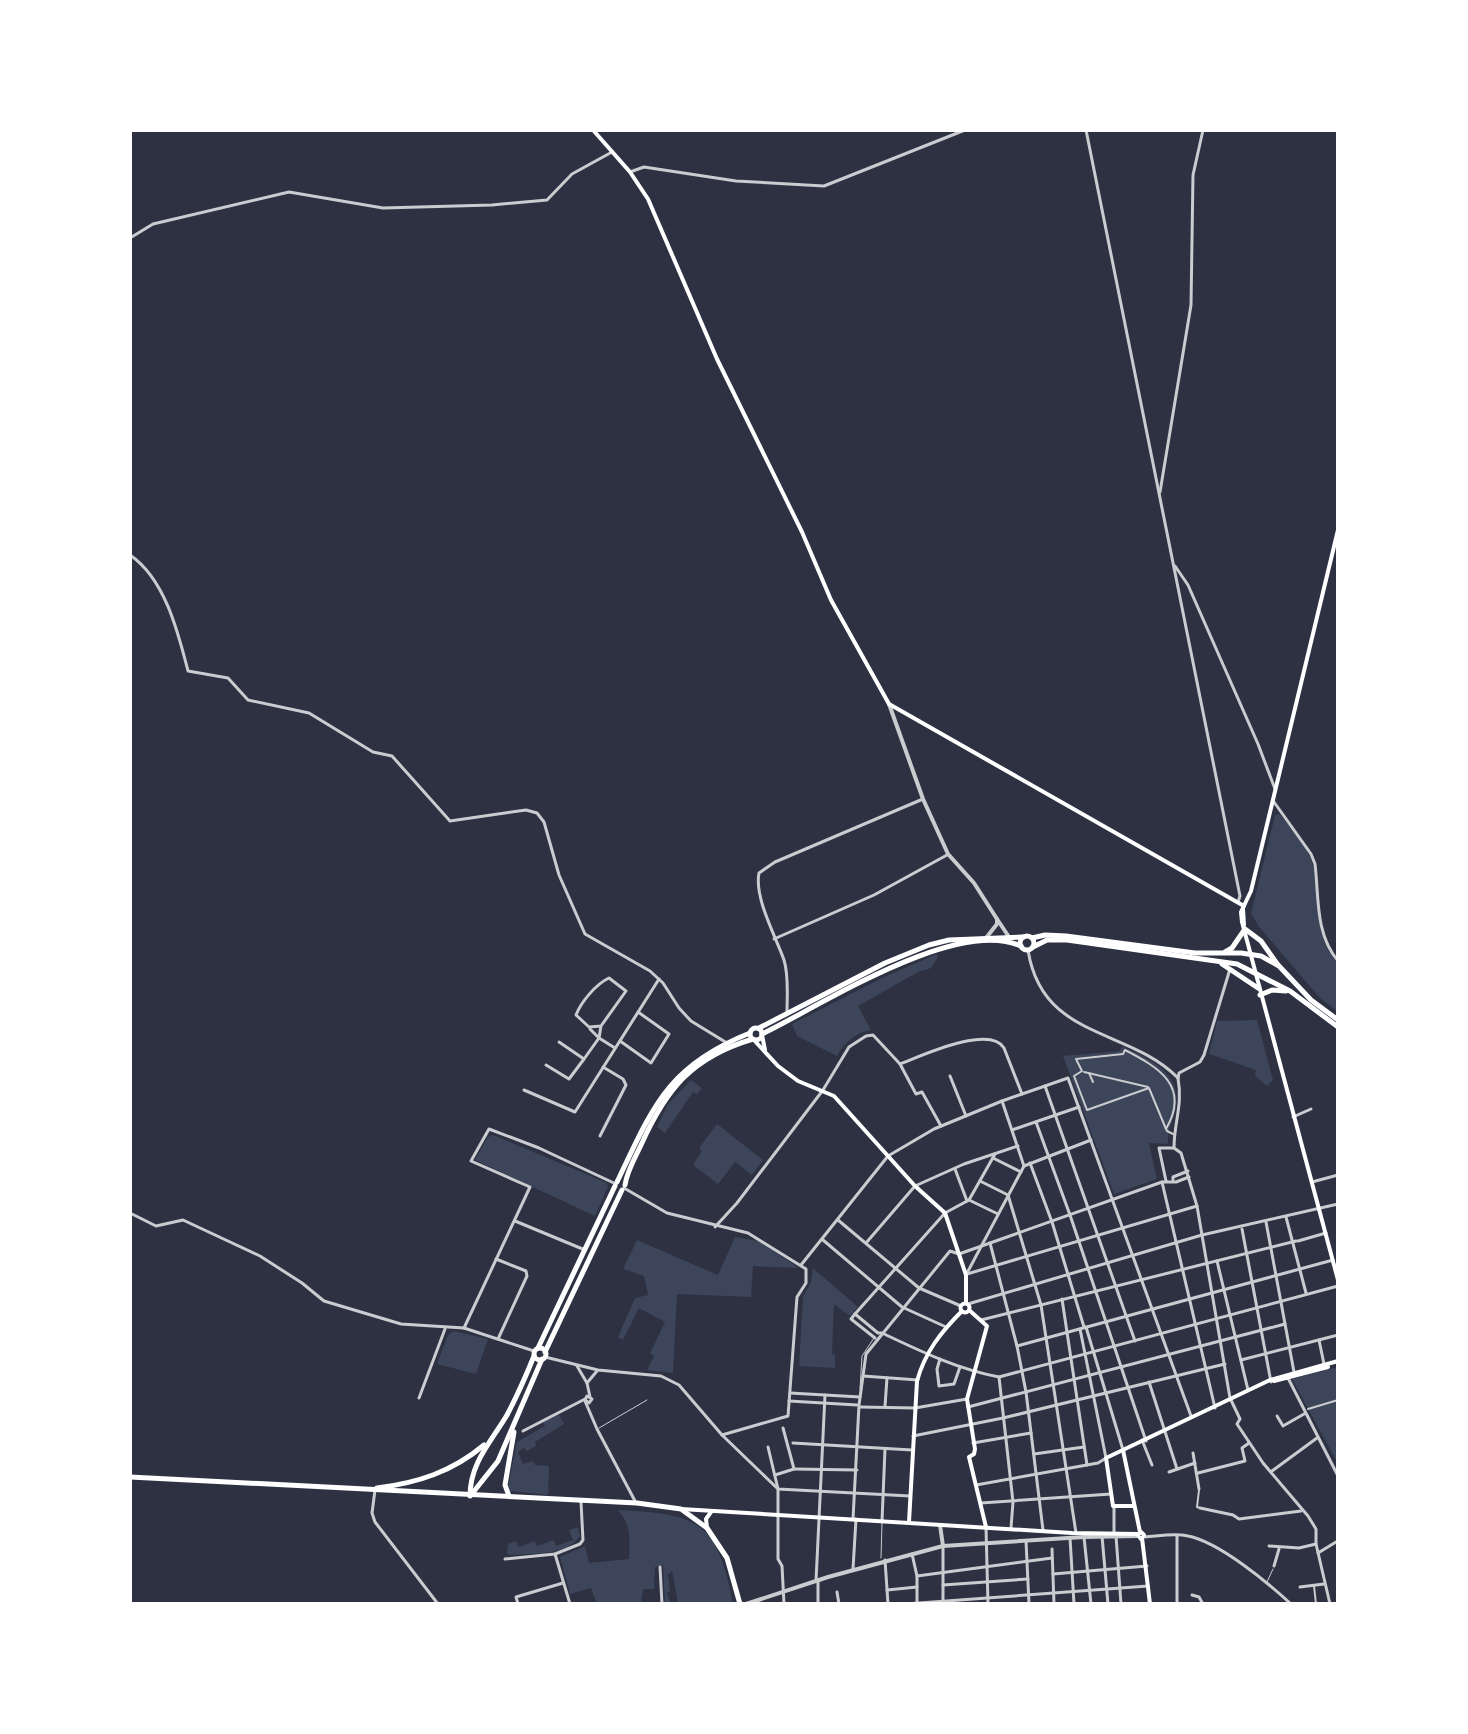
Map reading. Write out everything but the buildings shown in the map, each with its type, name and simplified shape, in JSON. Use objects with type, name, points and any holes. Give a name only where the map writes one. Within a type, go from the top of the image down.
[{"type":"main road","points":[[593,130],[630,172],[648,199],[717,359],[802,532],[831,600],[889,704],[1244,908]]},
{"type":"main road","points":[[1338,530],[1251,891],[1241,912],[1259,992],[1338,1280]]},
{"type":"main road","points":[[1223,954],[1234,945],[1245,927]]},
{"type":"main road","points":[[1245,927],[1274,955],[1279,966],[1311,1000],[1338,1020]]},
{"type":"main road","points":[[470,1496],[474,1469],[488,1441],[512,1406],[616,1184],[662,1094],[692,1063],[727,1043],[752,1037],[758,1040],[761,1033],[787,1015],[885,963],[949,940],[1066,936],[1223,954],[1251,953],[1279,966]]},
{"type":"main road","points":[[1021,946],[1024,937]]},
{"type":"main road","points":[[1030,948],[1032,938]]},
{"type":"main road","points":[[761,1033],[935,949],[990,942],[1009,942],[1030,948],[1047,940],[1067,940],[1237,964],[1290,991],[1338,1027]]},
{"type":"main road","points":[[1218,961],[1246,979],[1259,992]]},
{"type":"main road","points":[[1259,992],[1290,991]]},
{"type":"main road","points":[[766,1052],[761,1033],[753,1028],[752,1037],[778,1066],[798,1081],[834,1096],[915,1186],[945,1213],[966,1275],[965,1307],[946,1327],[927,1355],[918,1380],[909,1523]]},
{"type":"main road","points":[[470,1496],[498,1461],[624,1188],[649,1126],[666,1097],[679,1080],[711,1055],[752,1037]]},
{"type":"main road","points":[[616,1184],[618,1190],[624,1188]]},
{"type":"main road","points":[[965,1307],[987,1326],[967,1399],[974,1454],[969,1457],[986,1527]]},
{"type":"main road","points":[[536,1352],[544,1356]]},
{"type":"main road","points":[[536,1352],[544,1356]]},
{"type":"main road","points":[[1134,1506],[1114,1508],[1106,1458],[1270,1381],[1338,1363]]},
{"type":"main road","points":[[509,1497],[505,1485],[516,1420]]},
{"type":"main road","points":[[363,1490],[402,1485],[430,1477],[461,1462],[488,1441]]},
{"type":"main road","points":[[1124,1451],[1147,1566],[1150,1604]]},
{"type":"main road","points":[[130,1477],[637,1503],[681,1509],[1043,1530],[1072,1535],[1140,1536]]},
{"type":"main road","points":[[681,1509],[707,1528],[727,1558],[740,1604]]},
{"type":"main road","points":[[707,1528],[707,1515],[713,1510]]},
{"type":"street","points":[[630,172],[644,167],[736,181],[824,186],[965,130]]},
{"type":"street","points":[[1086,130],[1240,896],[1238,902]]},
{"type":"street","points":[[1159,496],[1191,305],[1193,175],[1203,130]]},
{"type":"street","points":[[130,238],[153,224],[289,192],[332,202],[383,208],[547,200],[572,174],[612,152]]},
{"type":"street","points":[[130,555],[152,574],[179,636],[188,671],[228,678],[248,700],[309,713],[373,752],[392,756],[450,821],[526,810],[537,813],[544,822],[559,875],[585,934],[650,971],[691,1021],[727,1043]]},
{"type":"street","points":[[1172,562],[1188,585],[1275,789]]},
{"type":"street","points":[[889,704],[923,799],[948,854],[974,883],[1009,937]]},
{"type":"street","points":[[1272,798],[1311,854],[1315,864],[1320,926],[1325,941],[1338,961]]},
{"type":"street","points":[[787,1015],[785,963],[774,939],[757,881],[759,873],[766,867],[923,799]]},
{"type":"street","points":[[774,939],[874,895],[948,854]]},
{"type":"street","points":[[986,938],[997,924],[997,919]]},
{"type":"street","points":[[1030,948],[1030,963],[1036,977],[1064,1015],[1078,1025],[1158,1061],[1178,1078]]},
{"type":"street","points":[[1174,1148],[1182,1102],[1179,1073],[1200,1062],[1204,1055],[1230,969]]},
{"type":"street","points":[[546,1065],[569,1079],[584,1059],[599,1038],[601,1026],[626,991],[609,978],[579,1007],[576,1015],[599,1038],[615,1048]]},
{"type":"street","points":[[524,1090],[571,1113],[575,1112],[659,979]]},
{"type":"street","points":[[620,1041],[651,1063],[669,1034],[638,1012]]},
{"type":"street","points":[[587,1026],[601,1026]]},
{"type":"street","points":[[715,1227],[727,1216],[823,1090],[849,1047],[866,1036],[873,1035],[882,1041],[900,1064],[916,1094],[922,1092],[941,1126]]},
{"type":"street","points":[[900,1064],[978,1038],[993,1039],[1004,1048],[1022,1094]]},
{"type":"street","points":[[559,1042],[584,1059]]},
{"type":"street","points":[[1149,1088],[1082,1071],[1076,1059],[1123,1054],[1125,1050],[1164,1072],[1172,1087],[1174,1104],[1166,1129]]},
{"type":"street","points":[[600,1136],[626,1085],[623,1079],[603,1067]]},
{"type":"street","points":[[1082,1071],[1074,1076],[1086,1108]]},
{"type":"street","points":[[1089,1073],[1093,1082]]},
{"type":"street","points":[[950,1076],[966,1116]]},
{"type":"street","points":[[801,1265],[888,1156],[941,1126],[1068,1078],[1192,1418]]},
{"type":"street","points":[[1045,1086],[1135,1341]]},
{"type":"street","points":[[1149,1088],[1166,1129],[1174,1134]]},
{"type":"street","points":[[1012,1130],[1079,1108],[1087,1110],[1149,1088]]},
{"type":"street","points":[[1002,1101],[1024,1166]]},
{"type":"street","points":[[1293,1117],[1311,1109]]},
{"type":"street","points":[[1036,1122],[1096,1291],[1152,1465]]},
{"type":"street","points":[[464,1328],[529,1189],[471,1161],[489,1129],[539,1148],[616,1184]]},
{"type":"street","points":[[966,1275],[1024,1166],[1091,1140]]},
{"type":"street","points":[[866,1243],[915,1186],[1018,1146]]},
{"type":"street","points":[[1214,1407],[1181,1270],[1159,1148],[1174,1148],[1181,1153],[1188,1174],[1197,1206],[1230,1399],[1240,1419],[1237,1424],[1318,1533],[1316,1544],[1330,1604]]},
{"type":"street","points":[[994,1156],[1021,1172]]},
{"type":"street","points":[[875,1338],[851,1319],[945,1213],[968,1200],[994,1156]]},
{"type":"street","points":[[976,1485],[1087,1465],[1106,1458],[1075,1296],[1030,1163]]},
{"type":"street","points":[[955,1169],[968,1200],[998,1214]]},
{"type":"street","points":[[853,1569],[859,1406],[865,1357],[875,1338],[950,1251],[959,1254],[1188,1174]]},
{"type":"street","points":[[1312,1182],[1338,1175]]},
{"type":"street","points":[[980,1181],[1008,1195],[1041,1305],[1070,1497],[1074,1604]]},
{"type":"street","points":[[624,1188],[667,1213],[748,1233],[806,1269],[806,1283],[797,1297],[788,1416],[722,1435]]},
{"type":"street","points":[[838,1220],[919,1288],[965,1307],[1003,1292],[1202,1235],[1338,1204]]},
{"type":"street","points":[[966,1275],[1197,1206]]},
{"type":"street","points":[[130,1213],[156,1226],[183,1220],[260,1256],[324,1301],[401,1324],[464,1328],[536,1352]]},
{"type":"street","points":[[723,1229],[727,1216]]},
{"type":"street","points":[[1286,1217],[1306,1293]]},
{"type":"street","points":[[514,1221],[585,1250]]},
{"type":"street","points":[[1266,1221],[1294,1374]]},
{"type":"street","points":[[1242,1228],[1270,1381]]},
{"type":"street","points":[[981,1320],[1326,1233]]},
{"type":"street","points":[[822,1239],[902,1307],[946,1327]]},
{"type":"street","points":[[990,1243],[1026,1392],[1043,1530]]},
{"type":"street","points":[[496,1259],[526,1271],[527,1276],[498,1339]]},
{"type":"street","points":[[1017,1346],[1333,1260]]},
{"type":"street","points":[[1217,1261],[1248,1391]]},
{"type":"street","points":[[855,1314],[878,1333],[927,1355],[973,1372],[999,1377],[1338,1286]]},
{"type":"street","points":[[1062,1299],[1087,1465]]},
{"type":"street","points":[[968,1407],[1285,1324]]},
{"type":"street","points":[[1083,1328],[1094,1352],[1124,1451]]},
{"type":"street","points":[[419,1398],[445,1329]]},
{"type":"street","points":[[1241,1360],[1338,1335]]},
{"type":"street","points":[[1319,1340],[1325,1366]]},
{"type":"street","points":[[544,1356],[598,1370],[668,1378],[778,1489],[910,1496]]},
{"type":"street","points":[[940,1359],[937,1369],[939,1386],[954,1384],[960,1367]]},
{"type":"street","points":[[913,1436],[1029,1412],[1225,1364]]},
{"type":"street","points":[[577,1366],[587,1383],[590,1403],[585,1400]]},
{"type":"street","points":[[587,1383],[598,1370]]},
{"type":"street","points":[[863,1376],[918,1380]]},
{"type":"street","points":[[1287,1376],[1338,1476]]},
{"type":"street","points":[[999,1377],[1013,1502],[1011,1528]]},
{"type":"street","points":[[885,1407],[887,1378]]},
{"type":"street","points":[[1149,1382],[1177,1469]]},
{"type":"street","points":[[790,1393],[861,1396]]},
{"type":"street","points":[[818,1604],[818,1516],[825,1395]]},
{"type":"street","points":[[789,1401],[915,1408],[967,1399]]},
{"type":"street","points":[[585,1400],[637,1503]]},
{"type":"street","points":[[523,1431],[585,1400]]},
{"type":"street","points":[[1308,1409],[1338,1400]]},
{"type":"street","points":[[1277,1416],[1285,1426],[1304,1414]]},
{"type":"street","points":[[783,1428],[794,1469]]},
{"type":"street","points":[[973,1443],[1031,1433]]},
{"type":"street","points":[[1271,1472],[1317,1438]]},
{"type":"street","points":[[793,1443],[912,1450]]},
{"type":"street","points":[[1198,1473],[1245,1461],[1242,1448],[1249,1443]]},
{"type":"street","points":[[768,1447],[778,1489],[778,1559],[782,1566],[784,1604]]},
{"type":"street","points":[[1034,1454],[1084,1447]]},
{"type":"street","points":[[882,1521],[885,1448]]},
{"type":"street","points":[[1193,1453],[1198,1473],[1197,1507],[1239,1519],[1301,1511]]},
{"type":"street","points":[[1169,1472],[1195,1463]]},
{"type":"street","points":[[775,1475],[794,1469],[857,1470]]},
{"type":"street","points":[[375,1490],[372,1513],[375,1522],[438,1604]]},
{"type":"street","points":[[981,1503],[1111,1494]]},
{"type":"street","points":[[505,1559],[555,1554],[583,1540],[581,1501]]},
{"type":"street","points":[[1114,1508],[1121,1604]]},
{"type":"street","points":[[937,1523],[943,1546],[943,1602]]},
{"type":"street","points":[[986,1527],[988,1604]]},
{"type":"street","points":[[746,1604],[853,1569],[943,1546],[1072,1535],[1101,1535],[1108,1604]]},
{"type":"street","points":[[1175,1535],[1178,1537],[1177,1604]]},
{"type":"street","points":[[1140,1536],[1190,1536],[1217,1547],[1291,1604]]},
{"type":"street","points":[[1084,1537],[1091,1604]]},
{"type":"street","points":[[1026,1541],[1029,1604]]},
{"type":"street","points":[[1318,1553],[1336,1542]]},
{"type":"street","points":[[1269,1546],[1279,1549],[1316,1544]]},
{"type":"street","points":[[1052,1549],[1054,1604]]},
{"type":"street","points":[[1274,1566],[1279,1549]]},
{"type":"street","points":[[555,1554],[570,1604]]},
{"type":"street","points":[[912,1554],[917,1576],[917,1604]]},
{"type":"street","points":[[917,1576],[1052,1558]]},
{"type":"street","points":[[883,1561],[888,1604]]},
{"type":"street","points":[[1053,1574],[1147,1566]]},
{"type":"street","points":[[660,1567],[662,1604]]},
{"type":"street","points":[[943,1585],[1028,1579]]},
{"type":"street","points":[[518,1604],[516,1597],[563,1583]]},
{"type":"street","points":[[1300,1587],[1324,1584]]},
{"type":"street","points":[[905,1604],[1148,1586]]},
{"type":"street","points":[[1314,1586],[1316,1604]]},
{"type":"street","points":[[887,1590],[917,1587]]},
{"type":"street","points":[[837,1592],[839,1604]]},
{"type":"street","points":[[1192,1595],[1199,1597],[1203,1604]]},
{"type":"lane","points":[[861,1396],[862,1356],[875,1338]]},
{"type":"lane","points":[[597,1429],[647,1400]]},
{"type":"lane","points":[[882,1521],[883,1561]]},
{"type":"lane","points":[[1266,1584],[1274,1566]]},
{"type":"shaded area","points":[[1280,814],[1312,862],[1323,939],[1338,964],[1338,1012],[1320,998],[1259,927],[1251,913],[1275,815]]},
{"type":"shaded area","points":[[937,954],[931,968],[918,972],[858,1006],[871,1030],[851,1039],[837,1056],[797,1036],[792,1024]]},
{"type":"shaded area","points":[[1257,1020],[1273,1080],[1267,1086],[1255,1076],[1256,1070],[1209,1054],[1217,1021]]},
{"type":"shaded area","points":[[1122,1046],[1152,1061],[1168,1075],[1174,1084],[1176,1107],[1168,1144],[1149,1143],[1157,1179],[1114,1194],[1063,1056],[1120,1051]]},
{"type":"shaded area","points":[[691,1080],[702,1088],[697,1094],[693,1092],[665,1133],[657,1127],[668,1104]]},
{"type":"shaded area","points":[[717,1124],[763,1160],[752,1175],[735,1162],[718,1184],[693,1165],[702,1151],[699,1148]]},
{"type":"shaded area","points":[[493,1135],[607,1183],[595,1216],[475,1160],[488,1137]]},
{"type":"shaded area","points":[[735,1237],[758,1241],[799,1268],[753,1266],[751,1297],[677,1294],[673,1373],[647,1370],[654,1356],[650,1353],[665,1322],[639,1308],[623,1340],[618,1337],[635,1298],[648,1295],[644,1276],[623,1269],[637,1240],[718,1275]]},
{"type":"shaded area","points":[[813,1268],[858,1307],[850,1316],[834,1304],[832,1354],[835,1355],[835,1368],[799,1366],[803,1297],[811,1282]]},
{"type":"shaded area","points":[[454,1331],[488,1339],[476,1374],[437,1364],[448,1335]]},
{"type":"shaded area","points":[[1338,1367],[1338,1464],[1292,1379]]},
{"type":"shaded area","points":[[558,1413],[564,1424],[535,1442],[536,1446],[518,1452],[523,1464],[533,1461],[535,1465],[549,1466],[548,1495],[510,1491],[508,1487],[517,1442],[545,1426],[543,1421]]},
{"type":"shaded area","points":[[618,1510],[668,1515],[700,1527],[720,1555],[733,1604],[678,1604],[672,1571],[668,1575],[670,1592],[667,1593],[671,1603],[665,1604],[663,1565],[655,1567],[654,1589],[643,1589],[641,1604],[597,1604],[591,1588],[570,1594],[560,1557],[585,1546],[589,1563],[629,1559],[627,1527]]},
{"type":"shaded area","points":[[578,1527],[580,1536],[567,1547],[538,1553],[507,1553],[508,1544],[516,1541],[519,1547],[535,1541],[537,1546],[554,1540],[556,1546],[573,1540],[569,1530]]}]
